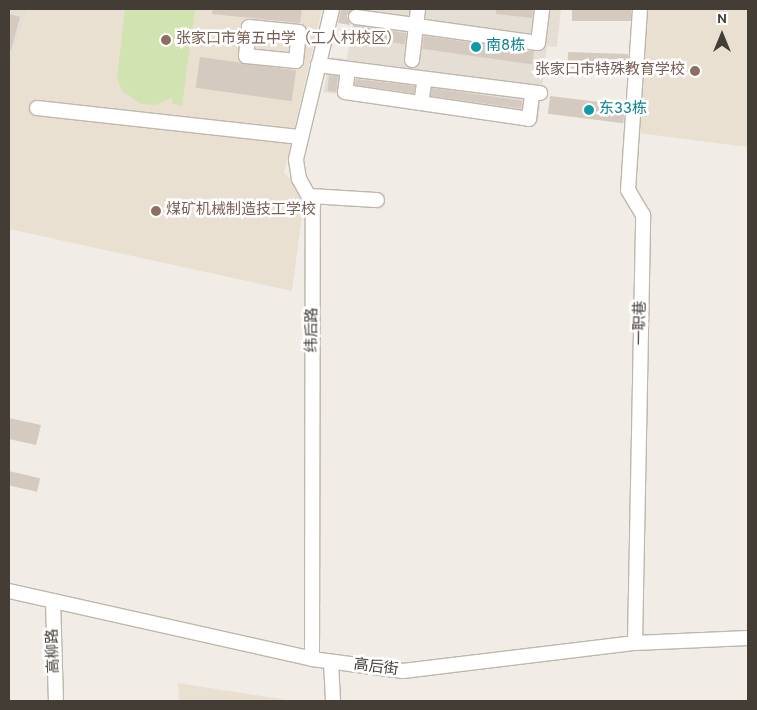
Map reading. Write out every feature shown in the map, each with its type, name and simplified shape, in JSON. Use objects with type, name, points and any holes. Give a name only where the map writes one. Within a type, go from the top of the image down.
[{"type":"street","name":"纬后路","points":[[312,659],[310,196],[296,169],[300,137],[332,9]]},
{"type":"street","points":[[412,60],[420,26],[418,9]]},
{"type":"street","points":[[356,17],[538,43],[542,9]]},
{"type":"street","name":"一职巷","points":[[635,643],[643,215],[628,190],[640,9]]},
{"type":"street","points":[[298,47],[322,50]]},
{"type":"street","points":[[318,65],[536,93],[529,119],[345,92],[348,69]]},
{"type":"street","points":[[421,103],[425,79]]},
{"type":"street","points":[[36,108],[300,137]]},
{"type":"street","points":[[310,196],[377,200]]},
{"type":"street","name":"高后街","points":[[9,591],[312,659],[403,672],[635,643],[748,638]]},
{"type":"street","name":"高柳路","points":[[52,601],[56,701]]},
{"type":"street","points":[[331,662],[333,701]]},
{"type":"shaded area","points":[[9,9],[28,9],[9,71]]},
{"type":"shaded area","points":[[28,9],[322,9],[284,173],[305,193],[292,291],[9,229],[9,71]]},
{"type":"shaded area","points":[[355,9],[561,9],[557,47],[547,46],[538,122],[323,92],[331,57],[347,59]]},
{"type":"shaded area","name":"张家口市特殊教育学校","points":[[646,9],[748,9],[748,147],[637,133]]},
{"type":"shaded area","points":[[178,683],[287,700],[287,701],[179,701]]},
{"type":"green space","points":[[125,9],[195,9],[182,106],[172,104],[173,97],[156,105],[141,104],[122,91],[117,77]]},
{"type":"building","points":[[213,9],[302,9],[300,23],[212,14]]},
{"type":"building","points":[[341,9],[353,9],[347,15],[350,25],[338,23]]},
{"type":"building","points":[[496,9],[533,9],[532,18],[496,14]]},
{"type":"building","points":[[572,9],[631,9],[631,21],[572,21]]},
{"type":"building","points":[[9,14],[20,17],[11,50],[9,50]]},
{"type":"building","points":[[354,25],[406,33],[405,44],[352,36]]},
{"type":"building","name":"南8栋","points":[[424,36],[534,51],[532,64],[422,49]]},
{"type":"building","points":[[568,52],[628,54],[627,70],[567,68]]},
{"type":"building","points":[[200,57],[296,70],[292,101],[196,88]]},
{"type":"building","points":[[329,75],[338,76],[336,92],[327,91]]},
{"type":"building","points":[[356,79],[415,86],[414,93],[355,85]]},
{"type":"building","points":[[432,88],[522,101],[521,109],[431,96]]},
{"type":"building","name":"东33栋","points":[[550,96],[625,105],[623,123],[548,114]]},
{"type":"building","points":[[9,418],[41,425],[36,445],[9,439]]},
{"type":"building","points":[[9,471],[40,478],[37,492],[9,485]]},
{"type":"place","name":"张家口市第五中学（工人村校区）","points":[[166,40]]},
{"type":"place","name":"南8栋","points":[[476,47]]},
{"type":"place","name":"张家口市特殊教育学校","points":[[695,71]]},
{"type":"place","name":"东33栋","points":[[589,110]]},
{"type":"place","name":"煤矿机械制造技工学校","points":[[156,211]]}]
